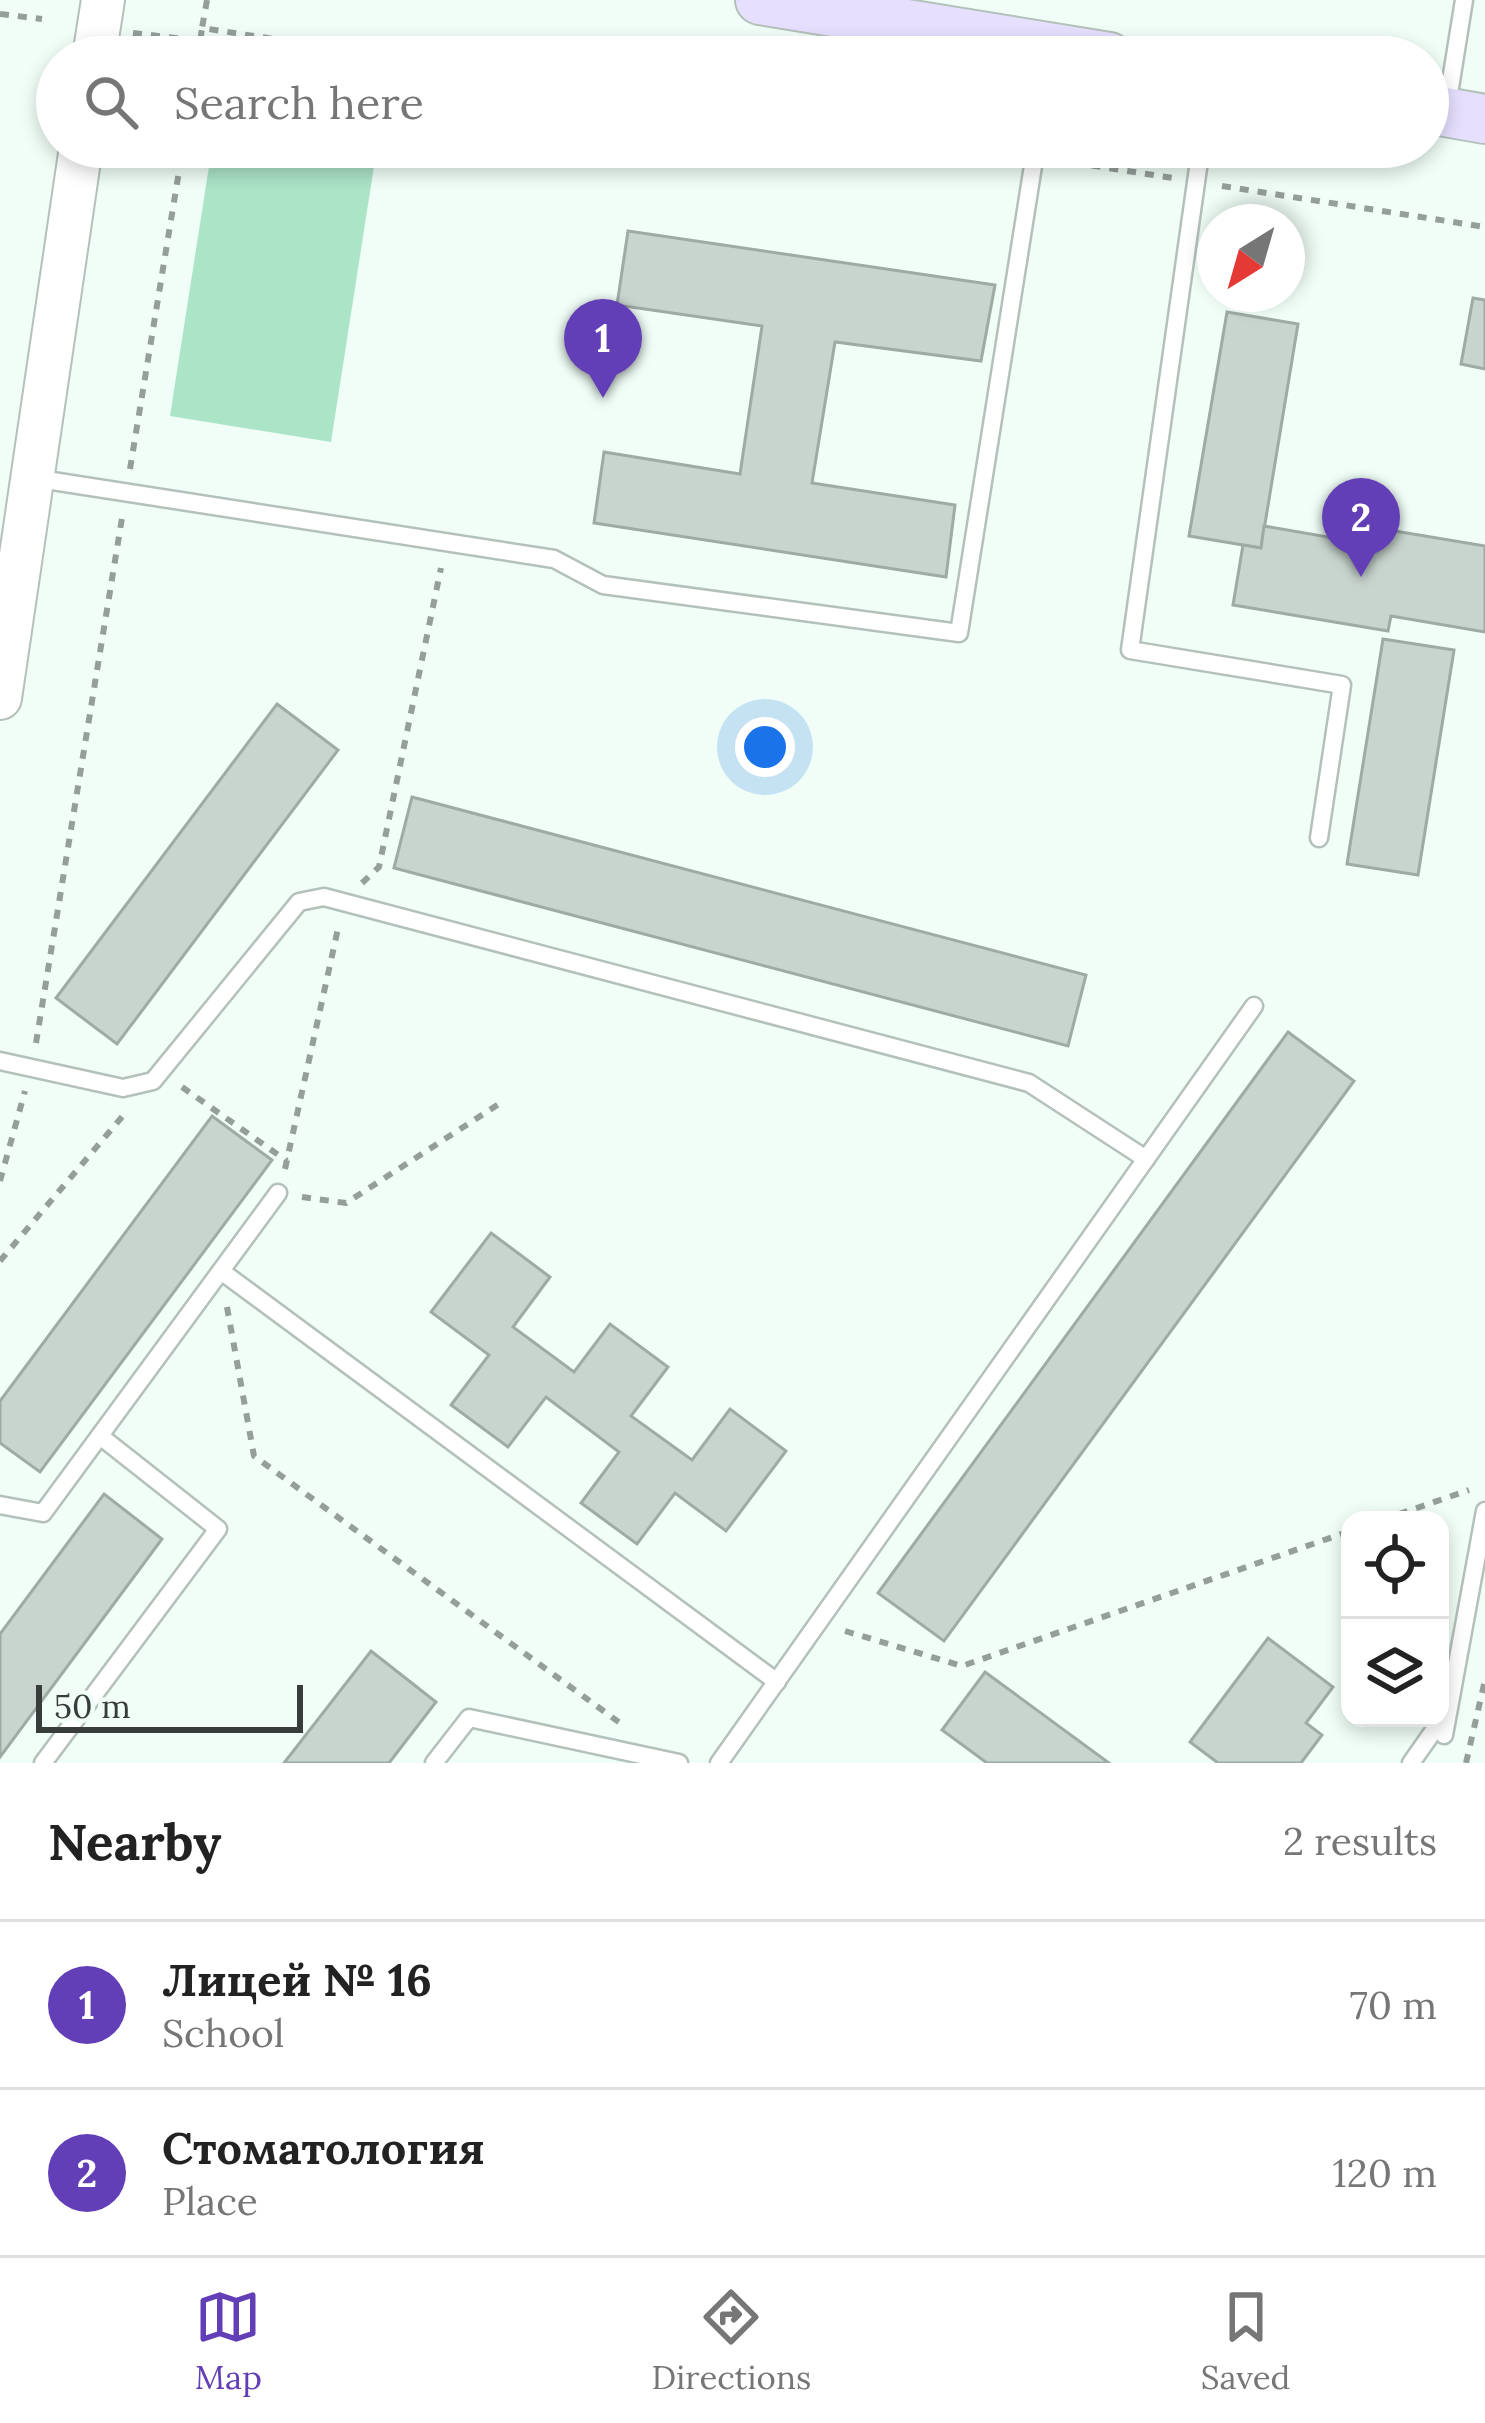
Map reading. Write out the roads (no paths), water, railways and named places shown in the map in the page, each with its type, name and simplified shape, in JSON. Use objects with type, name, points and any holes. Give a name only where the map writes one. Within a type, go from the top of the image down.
[{"type":"main road","points":[[760,0],[961,36]]},
{"type":"street","points":[[0,698],[6,617],[32,478],[78,168]]},
{"type":"lane","points":[[1453,113],[1463,0]]},
{"type":"lane","points":[[32,478],[554,559],[604,585],[958,633],[1032,168]]},
{"type":"lane","points":[[1199,168],[1130,650],[1342,685],[1319,838]]},
{"type":"lane","points":[[0,1060],[123,1088],[157,1076],[299,902],[324,897],[1029,1083],[1146,1159]]},
{"type":"lane","points":[[719,1763],[1254,1006]]},
{"type":"lane","points":[[0,1505],[43,1513],[278,1193]]},
{"type":"lane","points":[[221,1271],[776,1682]]},
{"type":"lane","points":[[44,1763],[218,1529],[100,1436]]},
{"type":"lane","points":[[1449,1706],[1485,1511]]},
{"type":"lane","points":[[434,1763],[469,1718],[675,1762]]},
{"type":"lane","points":[[1411,1763],[1437,1727]]},
{"type":"lane","points":[[1444,1735],[1445,1727]]},
{"type":"place","name":"Лицей № 16","points":[[603,398]]},
{"type":"place","name":"Стоматология","points":[[1361,577]]}]
